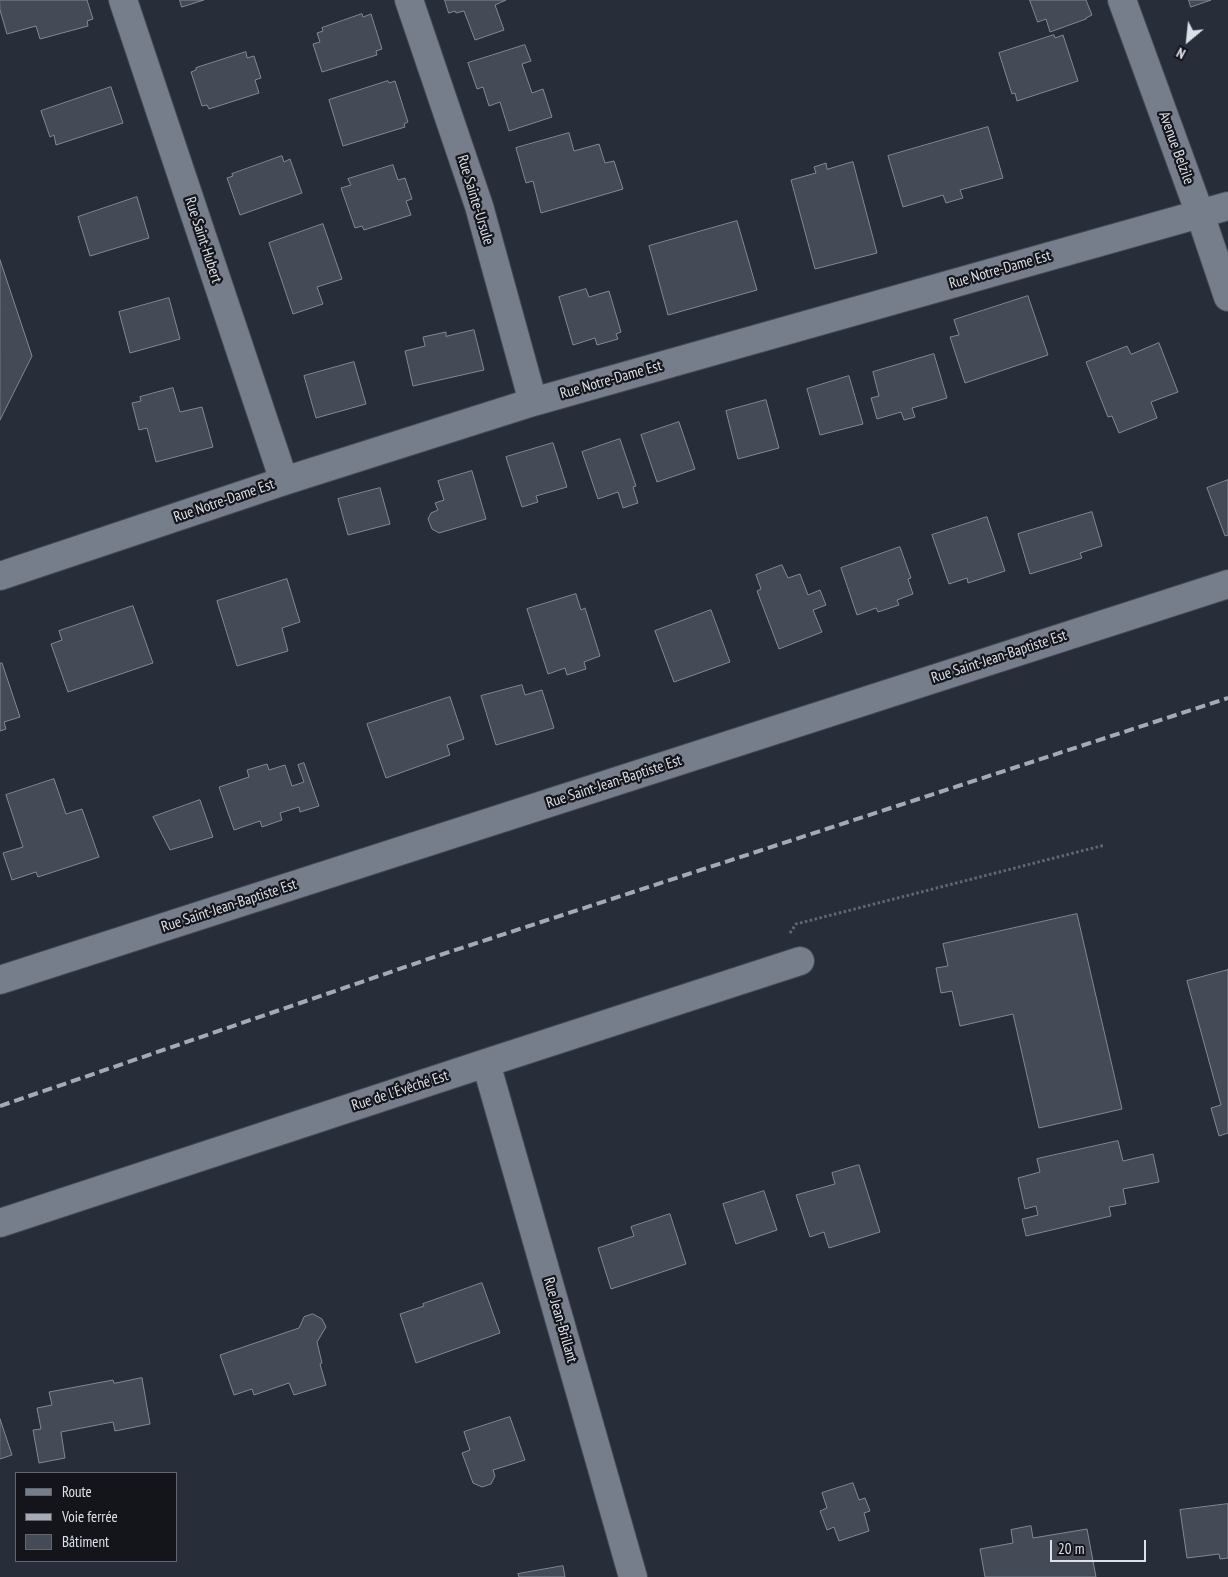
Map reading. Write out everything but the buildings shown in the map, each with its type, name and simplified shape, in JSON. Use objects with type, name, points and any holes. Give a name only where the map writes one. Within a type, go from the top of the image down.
[{"type":"street","name":"Rue Saint-Hubert","points":[[123,0],[284,481]]},
{"type":"street","name":"Rue Sainte-Ursule","points":[[409,0],[479,206],[533,402]]},
{"type":"street","name":"Avenue Belzile","points":[[1122,0],[1200,214],[1228,297]]},
{"type":"street","name":"Rue Notre-Dame Est","points":[[0,576],[284,481],[533,402],[1228,206]]},
{"type":"street","name":"Rue Saint-Jean-Baptiste Est","points":[[0,980],[1228,584]]},
{"type":"street","name":"Rue de l'Évêché Est","points":[[0,1223],[486,1062],[800,961]]},
{"type":"street","name":"Rue Jean-Brillant","points":[[486,1062],[633,1577]]},
{"type":"path","points":[[764,973],[796,924],[1105,845]]},
{"type":"railway","points":[[0,1106],[440,955],[1228,698]]}]
